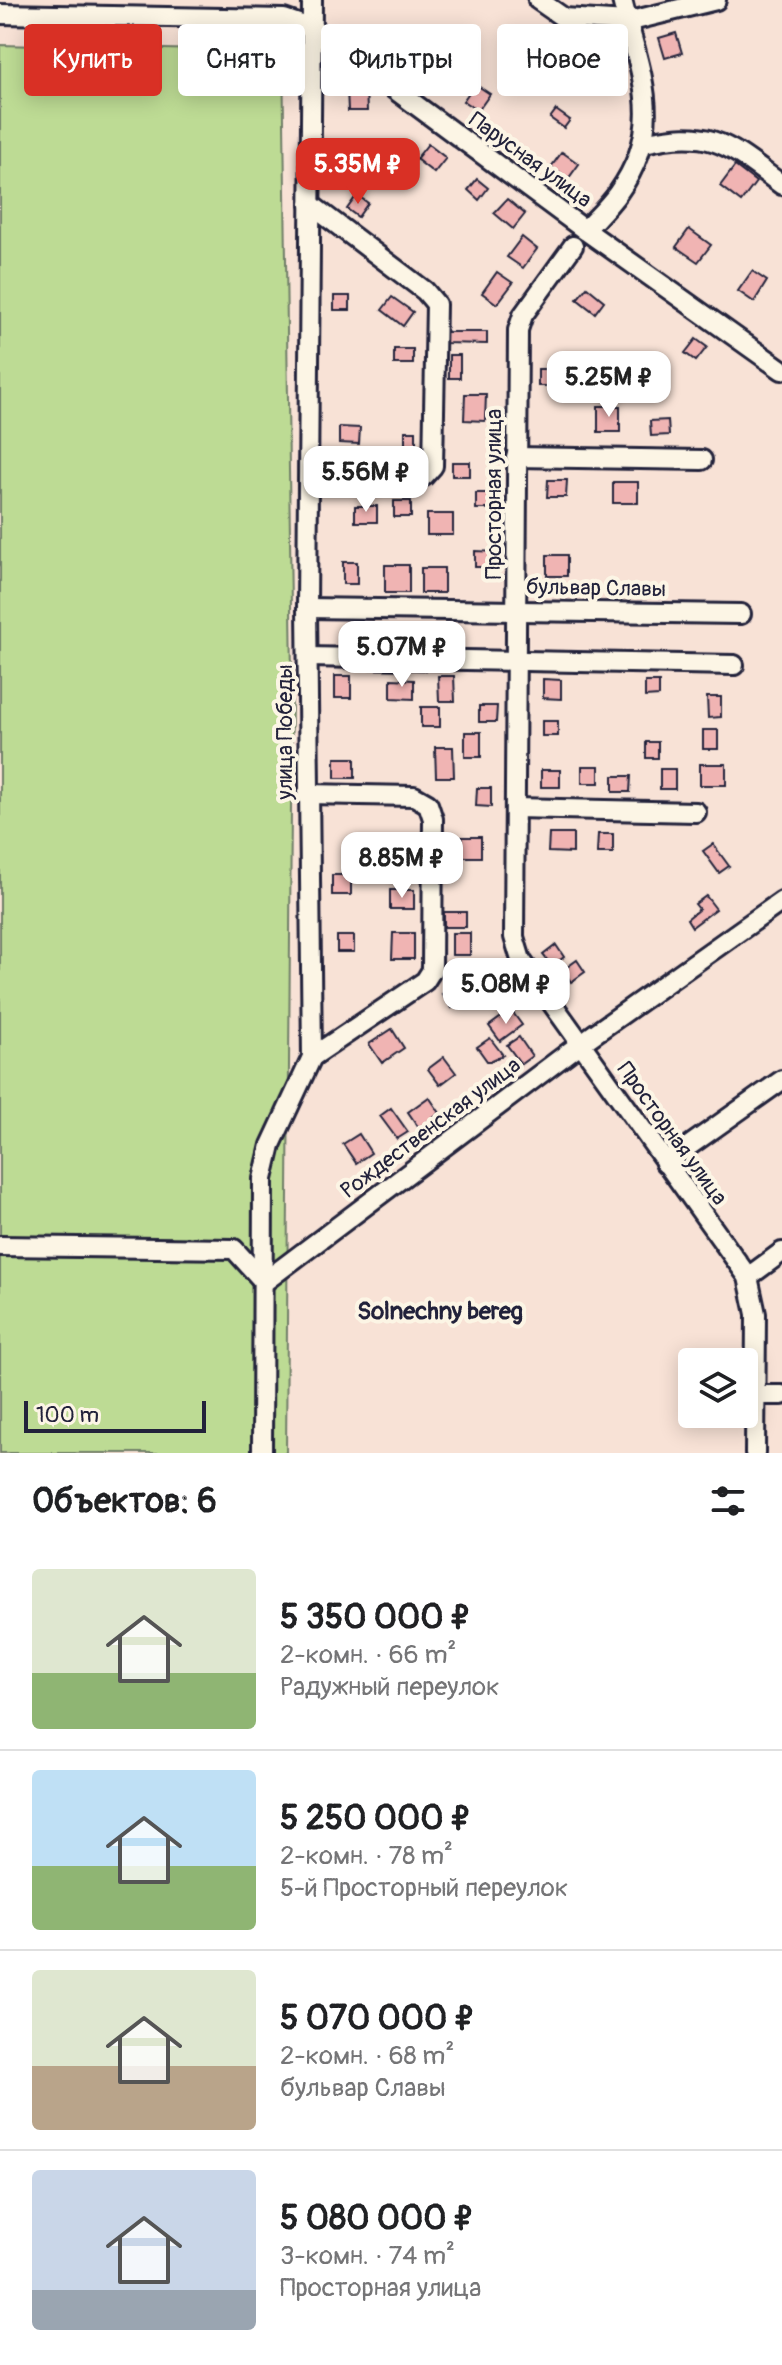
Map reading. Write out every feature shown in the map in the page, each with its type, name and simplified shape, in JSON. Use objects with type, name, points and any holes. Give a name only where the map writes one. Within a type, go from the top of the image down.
[{"type":"street","name":"улица Победы","points":[[262,1453],[263,1179],[266,1159],[312,1057],[307,608],[312,0]]},
{"type":"street","points":[[538,0],[564,18],[627,22],[716,0]]},
{"type":"street","points":[[585,230],[617,196],[634,169],[644,143],[646,102],[622,0]]},
{"type":"street","name":"Парусная улица","points":[[0,14],[89,8],[284,19],[313,29],[585,230],[782,370]]},
{"type":"street","points":[[644,143],[693,136],[712,141],[734,150],[782,185]]},
{"type":"street","points":[[309,475],[424,476],[433,466],[436,304],[425,291],[310,204]]},
{"type":"street","name":"Просторная улица","points":[[573,246],[523,315],[518,330],[514,937],[521,960],[748,1277],[756,1314],[756,1348]]},
{"type":"street","points":[[516,457],[702,460]]},
{"type":"street","name":"бульвар Славы","points":[[307,608],[741,614]]},
{"type":"street","points":[[308,657],[734,665]]},
{"type":"street","points":[[307,794],[414,796],[428,804],[433,819],[432,970],[425,981],[312,1057]]},
{"type":"street","points":[[515,808],[696,812]]},
{"type":"street","name":"Рождественская улица","points":[[264,1282],[580,1044],[782,901]]},
{"type":"street","points":[[665,1163],[782,1080]]},
{"type":"street","points":[[0,1246],[234,1249],[264,1282]]},
{"type":"street","points":[[748,1277],[782,1252]]},
{"type":"street","points":[[758,1395],[782,1395]]},
{"type":"street","name":"Просторная улица","points":[[755,1428],[755,1453]]},
{"type":"green space","points":[[0,45],[24,46],[24,96],[162,96],[162,49],[178,49],[178,96],[284,96],[292,677],[286,1453],[0,1453]]},
{"type":"building","points":[[676,33],[682,53],[665,58],[659,38]]},
{"type":"building","points":[[481,88],[490,94],[478,111],[463,101],[467,96],[481,96]]},
{"type":"building","points":[[347,96],[366,96],[367,111],[348,111]]},
{"type":"building","points":[[556,110],[570,120],[564,128],[550,118]]},
{"type":"building","points":[[428,144],[446,158],[434,173],[416,159]]},
{"type":"building","points":[[562,152],[579,164],[568,179],[551,167]]},
{"type":"building","points":[[735,166],[756,182],[741,202],[720,186]]},
{"type":"building","points":[[477,179],[488,188],[479,200],[468,190]]},
{"type":"building","points":[[357,195],[368,203],[358,217],[347,209]]},
{"type":"building","points":[[507,199],[525,214],[513,229],[494,213]]},
{"type":"building","points":[[689,229],[711,245],[698,262],[676,247]]},
{"type":"building","points":[[522,237],[537,249],[523,268],[507,257]]},
{"type":"building","points":[[752,271],[767,281],[754,302],[738,291]]},
{"type":"building","points":[[497,272],[513,283],[497,304],[482,293]]},
{"type":"building","points":[[587,287],[604,301],[595,313],[577,299]]},
{"type":"building","points":[[334,296],[350,296],[350,310],[334,310]]},
{"type":"building","points":[[392,297],[413,312],[403,326],[382,310]]},
{"type":"building","points":[[444,332],[487,332],[487,344],[444,343]]},
{"type":"building","points":[[696,339],[707,347],[696,361],[685,353]]},
{"type":"building","points":[[394,349],[413,349],[413,364],[394,364]]},
{"type":"building","points":[[449,355],[460,355],[460,378],[449,378]]},
{"type":"building","points":[[538,369],[559,369],[559,386],[538,386]]},
{"type":"building","points":[[465,394],[486,394],[485,421],[464,420]]},
{"type":"building","points":[[598,406],[620,406],[620,432],[598,432]]},
{"type":"building","points":[[668,420],[669,435],[651,436],[650,421]]},
{"type":"building","points":[[339,427],[360,428],[359,444],[339,443]]},
{"type":"building","points":[[405,431],[416,431],[416,448],[405,448]]},
{"type":"building","points":[[452,462],[470,462],[470,476],[452,476]]},
{"type":"building","points":[[548,480],[567,480],[566,497],[547,497]]},
{"type":"building","points":[[613,482],[638,482],[638,503],[613,503]]},
{"type":"building","points":[[476,493],[493,493],[493,509],[476,509]]},
{"type":"building","points":[[394,501],[411,501],[411,517],[394,517]]},
{"type":"building","points":[[355,506],[377,506],[377,522],[355,522]]},
{"type":"building","points":[[427,514],[453,514],[453,535],[427,535]]},
{"type":"building","points":[[475,551],[497,552],[497,567],[475,567]]},
{"type":"building","points":[[547,555],[567,555],[567,576],[547,576]]},
{"type":"building","points":[[343,562],[357,562],[357,584],[343,584]]},
{"type":"building","points":[[385,565],[409,565],[409,593],[385,593]]},
{"type":"building","points":[[421,568],[444,568],[444,593],[421,593]]},
{"type":"building","points":[[335,676],[351,676],[351,698],[335,698]]},
{"type":"building","points":[[438,676],[454,676],[455,701],[439,701]]},
{"type":"building","points":[[391,679],[414,680],[414,699],[391,698]]},
{"type":"building","points":[[543,679],[561,680],[561,699],[543,698]]},
{"type":"building","points":[[645,682],[659,682],[659,696],[645,697]]},
{"type":"building","points":[[707,697],[721,697],[721,717],[708,718]]},
{"type":"building","points":[[479,706],[497,706],[496,722],[479,722]]},
{"type":"building","points":[[421,707],[440,707],[440,727],[421,727]]},
{"type":"building","points":[[542,721],[558,721],[558,736],[542,736]]},
{"type":"building","points":[[703,730],[718,730],[718,749],[703,749]]},
{"type":"building","points":[[465,732],[481,732],[481,757],[465,757]]},
{"type":"building","points":[[646,742],[658,742],[658,758],[646,758]]},
{"type":"building","points":[[435,747],[453,747],[454,777],[436,777]]},
{"type":"building","points":[[335,758],[355,758],[355,778],[335,778]]},
{"type":"building","points":[[700,764],[726,764],[726,785],[700,785]]},
{"type":"building","points":[[582,766],[599,766],[599,783],[582,783]]},
{"type":"building","points":[[660,769],[675,769],[675,789],[660,789]]},
{"type":"building","points":[[541,770],[560,770],[560,787],[541,787]]},
{"type":"building","points":[[613,776],[631,776],[630,792],[613,792]]},
{"type":"building","points":[[477,788],[491,788],[491,807],[476,806]]},
{"type":"building","points":[[549,834],[573,834],[573,853],[548,852]]},
{"type":"building","points":[[598,834],[613,834],[613,853],[597,853]]},
{"type":"building","points":[[462,837],[481,837],[481,857],[462,857]]},
{"type":"building","points":[[713,844],[729,866],[719,873],[703,851]]},
{"type":"building","points":[[387,853],[407,853],[407,872],[387,872]]},
{"type":"building","points":[[332,875],[351,875],[351,895],[332,895]]},
{"type":"building","points":[[390,890],[414,890],[414,909],[390,909]]},
{"type":"building","points":[[706,896],[716,909],[692,927],[687,919],[699,909],[695,904]]},
{"type":"building","points":[[444,912],[466,912],[466,927],[444,927]]},
{"type":"building","points":[[393,933],[414,933],[414,959],[392,959]]},
{"type":"building","points":[[452,933],[470,933],[470,955],[452,955]]},
{"type":"building","points":[[337,936],[354,936],[354,952],[337,952]]},
{"type":"building","points":[[556,945],[564,957],[552,966],[543,955]]},
{"type":"building","points":[[577,960],[585,972],[571,982],[563,970]]},
{"type":"building","points":[[487,972],[494,982],[479,991],[473,981]]},
{"type":"building","points":[[451,987],[461,1001],[452,1008],[442,994]]},
{"type":"building","points":[[511,1010],[522,1025],[500,1041],[489,1026]]},
{"type":"building","points":[[392,1029],[404,1048],[382,1063],[369,1044]]},
{"type":"building","points":[[519,1037],[532,1056],[521,1064],[507,1045]]},
{"type":"building","points":[[490,1038],[503,1055],[487,1061],[477,1047]]},
{"type":"building","points":[[444,1057],[456,1073],[440,1085],[428,1069]]},
{"type":"building","points":[[429,1097],[440,1113],[419,1128],[408,1112]]},
{"type":"building","points":[[391,1108],[408,1132],[397,1139],[380,1116]]},
{"type":"building","points":[[359,1134],[371,1153],[356,1163],[343,1144]]},
{"type":"district","name":"Solnechny bereg","points":[[440,1311]]}]
